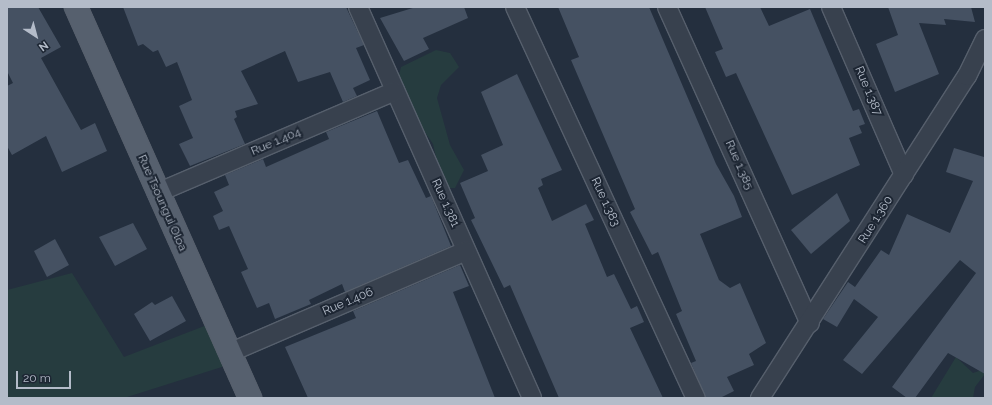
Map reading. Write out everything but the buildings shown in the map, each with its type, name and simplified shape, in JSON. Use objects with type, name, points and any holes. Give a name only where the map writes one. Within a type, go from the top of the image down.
[{"type":"main road","name":"Rue Tsoungui Oloa","points":[[76,7],[250,398]]},
{"type":"street","name":"Rue 1.381","points":[[358,7],[532,398]]},
{"type":"street","name":"Rue 1.383","points":[[515,7],[696,398]]},
{"type":"street","name":"Rue 1.385","points":[[667,7],[810,323]]},
{"type":"street","name":"Rue 1.387","points":[[831,7],[904,175]]},
{"type":"street","name":"Rue 1.360","points":[[760,398],[810,323],[967,76],[985,39]]},
{"type":"street","name":"Rue 1.404","points":[[158,193],[395,91]]},
{"type":"street","name":"Rue 1.406","points":[[229,353],[466,251]]},
{"type":"green space","points":[[436,50],[450,53],[459,67],[441,85],[437,98],[450,145],[464,170],[455,188],[450,188],[441,179],[433,144],[412,113],[399,75],[401,67]]},
{"type":"green space","points":[[72,273],[124,357],[207,325],[225,366],[124,398],[7,398],[7,290]]},
{"type":"green space","points":[[956,357],[973,373],[982,370],[985,374],[975,387],[973,398],[931,398]]}]
